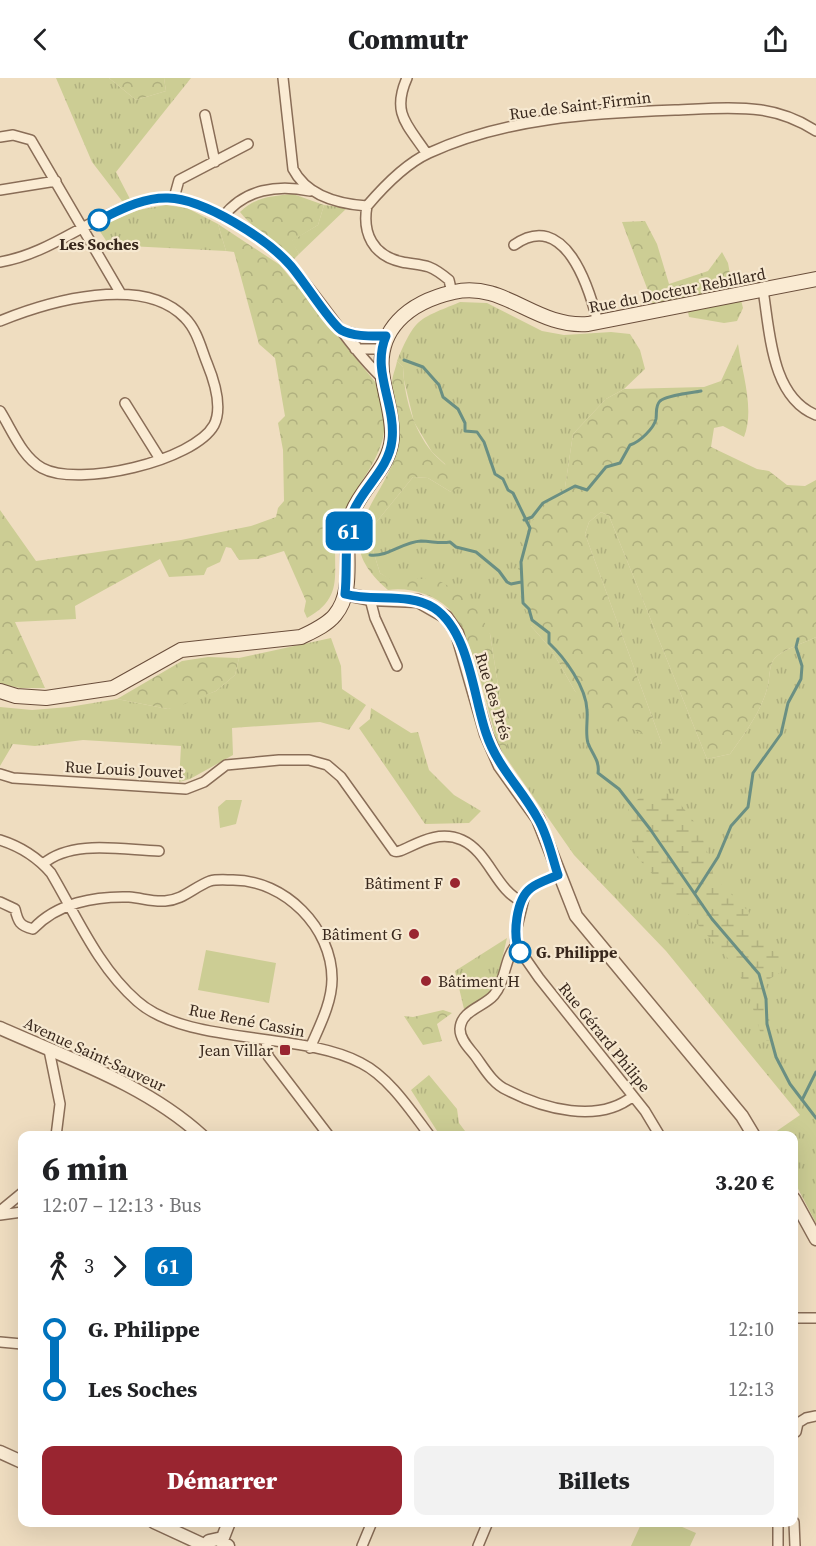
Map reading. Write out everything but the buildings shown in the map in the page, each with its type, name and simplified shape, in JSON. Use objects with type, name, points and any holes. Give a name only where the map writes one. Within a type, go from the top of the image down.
[{"type":"main road","name":"Rue du Docteur Rebillard","points":[[384,342],[407,313],[452,293],[489,292],[548,320],[568,324],[598,323],[816,279]]},
{"type":"main road","points":[[0,691],[16,696],[46,698],[112,688],[181,650],[301,637],[318,629],[335,615],[345,594],[352,512],[385,464],[392,439],[382,378],[384,342]]},
{"type":"street","points":[[283,78],[293,169],[300,182],[311,191]]},
{"type":"street","points":[[406,78],[399,101],[400,112],[405,124],[427,154]]},
{"type":"street","name":"Rue de Saint-Firmin","points":[[367,206],[387,184],[427,154],[469,138],[533,122],[657,111],[761,110],[795,119],[816,131]]},
{"type":"street","points":[[205,115],[215,162]]},
{"type":"street","points":[[0,137],[13,135],[31,140],[121,294]]},
{"type":"street","points":[[174,198],[179,180],[248,144]]},
{"type":"street","points":[[0,190],[56,181]]},
{"type":"street","points":[[223,217],[236,203],[259,191],[285,187],[311,191],[350,205],[367,206],[364,222],[367,237],[378,251],[399,262],[427,266],[436,270],[449,280],[452,293]]},
{"type":"street","points":[[0,262],[33,254],[130,206],[148,200],[174,198],[207,208],[264,243],[289,264],[355,349],[382,378]]},
{"type":"street","points":[[514,246],[531,238],[552,239],[563,245],[575,259],[598,323]]},
{"type":"street","points":[[763,290],[778,366],[787,392],[799,406],[816,415]]},
{"type":"street","points":[[0,321],[23,312],[68,301],[121,294],[142,296],[163,302],[186,319],[194,329],[209,367],[218,403],[215,423],[199,441],[143,466],[94,475],[56,474],[29,459],[0,411]]},
{"type":"street","points":[[340,330],[384,342]]},
{"type":"street","points":[[355,349],[360,335]]},
{"type":"street","points":[[355,349],[384,342]]},
{"type":"street","points":[[125,403],[160,459]]},
{"type":"street","name":"Rue des Prés","points":[[345,594],[370,599],[418,601],[432,607],[452,625],[457,633],[486,734],[500,766],[538,819],[558,875],[576,916],[742,1116],[751,1131]]},
{"type":"street","points":[[370,599],[375,618],[397,666]]},
{"type":"street","name":"Rue Louis Jouvet","points":[[0,774],[13,778],[186,789],[204,782],[226,765],[252,761],[309,760],[327,765],[341,777],[394,851],[403,852],[428,837],[452,836],[465,841],[476,851],[512,897],[523,902]]},
{"type":"street","name":"Rue René Cassin","points":[[0,840],[43,864],[70,905],[102,962],[138,1003],[171,1020],[223,1033],[310,1048],[363,1064],[376,1074],[426,1131]]},
{"type":"street","points":[[43,864],[53,855],[80,849],[159,851]]},
{"type":"street","points":[[558,875],[532,887],[523,902],[515,935],[516,945],[510,954],[495,994],[473,1010],[461,1024],[460,1033],[484,1068],[507,1090],[578,1113],[602,1110],[624,1103],[633,1095]]},
{"type":"street","points":[[0,902],[15,909],[22,926],[33,929],[44,917],[70,905],[105,897],[132,897],[154,902],[176,900],[211,881],[235,879],[278,892],[300,907],[318,930],[331,956],[332,981],[328,1006],[310,1048]]},
{"type":"street","name":"Rue Gérard Philipe","points":[[516,945],[539,978],[633,1095],[657,1131]]},
{"type":"street","name":"Avenue Saint-Sauveur","points":[[0,1028],[165,1105],[196,1131]]},
{"type":"street","points":[[266,1040],[268,1056],[325,1131]]},
{"type":"street","points":[[49,1050],[60,1104],[57,1131]]},
{"type":"street","points":[[0,1213],[18,1197]]},
{"type":"street","points":[[798,1206],[816,1239]]},
{"type":"street","points":[[0,1213],[18,1212]]},
{"type":"street","points":[[798,1318],[816,1318]]},
{"type":"street","points":[[0,1342],[18,1344]]},
{"type":"street","points":[[798,1423],[816,1416]]},
{"type":"street","points":[[0,1452],[18,1460]]},
{"type":"street","points":[[165,1527],[206,1546],[214,1539],[225,1543],[228,1527]]},
{"type":"street","points":[[362,1546],[370,1527]]},
{"type":"street","points":[[478,1546],[486,1527]]},
{"type":"street","points":[[778,1527],[778,1546]]},
{"type":"street","points":[[794,1527],[795,1546]]},
{"type":"green space","points":[[56,78],[109,78],[136,100],[166,91],[164,78],[191,78],[116,172],[130,199],[122,201],[92,162]]},
{"type":"green space","points":[[109,78],[164,78],[166,91],[136,100]]},
{"type":"green space","points":[[293,194],[324,205],[318,225],[292,241],[299,254],[294,259],[252,225],[240,212],[258,200]]},
{"type":"green space","points":[[166,205],[187,208],[218,224],[226,251],[109,245],[97,227],[138,210]]},
{"type":"green space","points":[[324,205],[347,208],[299,254],[291,241],[318,225]]},
{"type":"green space","points":[[645,221],[657,244],[669,284],[708,271],[722,252],[728,263],[732,285],[726,290],[653,304],[622,222]]},
{"type":"green space","points":[[218,224],[280,265],[376,383],[384,417],[383,438],[374,461],[343,513],[336,539],[335,578],[329,599],[321,609],[307,618],[304,611],[306,601],[284,551],[258,559],[239,560],[231,548],[226,547],[220,562],[207,568],[204,575],[169,577],[160,559],[75,606],[76,619],[15,622],[45,688],[20,688],[0,684],[0,510],[36,561],[181,540],[251,526],[276,517],[278,508],[284,501],[283,450],[278,423],[285,416],[275,358],[259,344],[234,252],[226,251]]},
{"type":"green space","points":[[741,300],[743,308],[737,321],[724,323],[689,317],[688,312]]},
{"type":"green space","points":[[460,302],[487,303],[542,331],[564,335],[611,332],[630,334],[640,350],[645,369],[624,389],[606,399],[573,434],[564,494],[546,505],[531,626],[551,649],[575,691],[662,744],[585,534],[589,522],[601,512],[609,516],[707,759],[730,754],[747,730],[765,695],[775,658],[816,637],[816,1223],[798,1189],[798,1131],[777,1131],[800,1115],[666,951],[574,855],[507,759],[507,727],[490,634],[410,581],[390,580],[380,573],[371,544],[374,525],[413,477],[428,478],[451,492],[445,464],[432,452],[414,422],[403,367],[397,361],[414,328],[426,317]]},
{"type":"green space","points":[[738,344],[747,391],[747,426],[744,437],[723,426],[714,428],[711,447],[757,469],[769,471],[787,485],[805,486],[816,480],[816,637],[775,658],[765,695],[747,730],[730,754],[707,759],[609,516],[601,512],[589,522],[585,534],[662,744],[597,711],[575,691],[551,649],[531,626],[520,594],[518,565],[521,535],[546,504],[564,494],[573,434],[606,399],[624,389],[704,387],[721,381]]},
{"type":"green space","points":[[397,361],[403,367],[408,401],[425,443],[460,478],[461,488],[451,492],[428,478],[413,477],[374,525],[371,544],[380,573],[390,579],[436,579],[466,596],[482,617],[490,634],[507,727],[507,759],[498,746],[472,653],[456,619],[448,608],[428,595],[396,589],[388,590],[369,571],[361,553],[359,536],[364,520],[391,467],[398,447],[399,423],[392,383]]},
{"type":"green space","points":[[331,638],[341,666],[342,689],[366,705],[349,730],[320,722],[232,728],[233,755],[190,779],[179,782],[181,746],[83,740],[35,746],[13,744],[0,766],[0,707],[32,710],[117,699],[168,709],[216,691],[235,675],[239,658]]},
{"type":"green space","points":[[208,657],[239,658],[235,675],[216,691],[168,709],[117,699],[182,661]]},
{"type":"green space","points":[[371,708],[411,733],[418,732],[429,770],[454,795],[481,811],[469,823],[425,824],[359,728],[370,719]]},
{"type":"green space","points":[[667,793],[681,805],[695,823],[705,844],[714,877],[749,912],[746,927],[783,960],[781,972],[766,981],[771,1040],[763,1041],[747,989],[734,965],[636,856],[628,825],[628,807],[642,796]]},
{"type":"green space","points":[[226,800],[242,800],[236,824],[220,828],[218,807]]},
{"type":"green space","points":[[507,938],[495,988],[489,996],[464,1009],[455,971]]},
{"type":"green space","points":[[206,950],[276,963],[269,1003],[198,990]]},
{"type":"green space","points":[[443,1010],[452,1013],[437,1024],[442,1041],[423,1045],[404,1016],[413,1017]]},
{"type":"green space","points":[[429,1075],[457,1109],[459,1123],[465,1131],[437,1131],[411,1090]]},
{"type":"green space","points":[[640,1527],[682,1527],[696,1533],[690,1546],[631,1546]]},
{"type":"waterway","points":[[404,360],[423,367],[439,385],[443,397],[458,409],[465,423],[465,431],[477,432],[484,442],[495,474],[503,479],[508,490],[513,493],[530,528],[521,562],[523,603],[529,609],[532,620],[549,633],[549,643],[568,665],[583,692],[587,710],[587,739],[597,761],[598,773],[619,789],[650,829],[712,919],[759,974],[766,999],[767,1024],[776,1057],[790,1084],[816,1118]]},
{"type":"waterway","points":[[524,520],[532,517],[543,503],[575,486],[587,490],[606,467],[620,463],[630,445],[650,430],[656,419],[656,409],[660,401],[701,391]]},
{"type":"waterway","points":[[370,555],[383,554],[414,542],[450,542],[456,547],[476,552],[499,571],[507,582],[511,584],[521,582]]},
{"type":"waterway","points":[[695,893],[718,857],[731,826],[748,807],[753,773],[781,734],[788,703],[801,679],[802,666],[796,647],[798,639]]},
{"type":"waterway","points":[[802,1100],[816,1072]]},
{"type":"bus line","name":"61","points":[[99,220],[148,200],[166,198],[188,201],[207,208],[264,243],[289,264],[340,330],[360,335],[386,336],[380,359],[392,425],[392,439],[385,464],[352,512],[349,525],[345,594],[370,599],[418,601],[446,617],[457,633],[486,734],[500,766],[538,819],[558,875],[532,887],[525,894],[519,911],[515,935],[516,945],[520,952]]},
{"type":"place","name":"Les Soches","points":[[99,220]]},
{"type":"place","name":"Bâtiment F","points":[[455,883]]},
{"type":"place","name":"Bâtiment G","points":[[414,934]]},
{"type":"place","name":"G. Philippe","points":[[520,952]]},
{"type":"place","name":"Bâtiment H","points":[[426,981]]},
{"type":"place","name":"Jean Villar","points":[[285,1050]]}]
